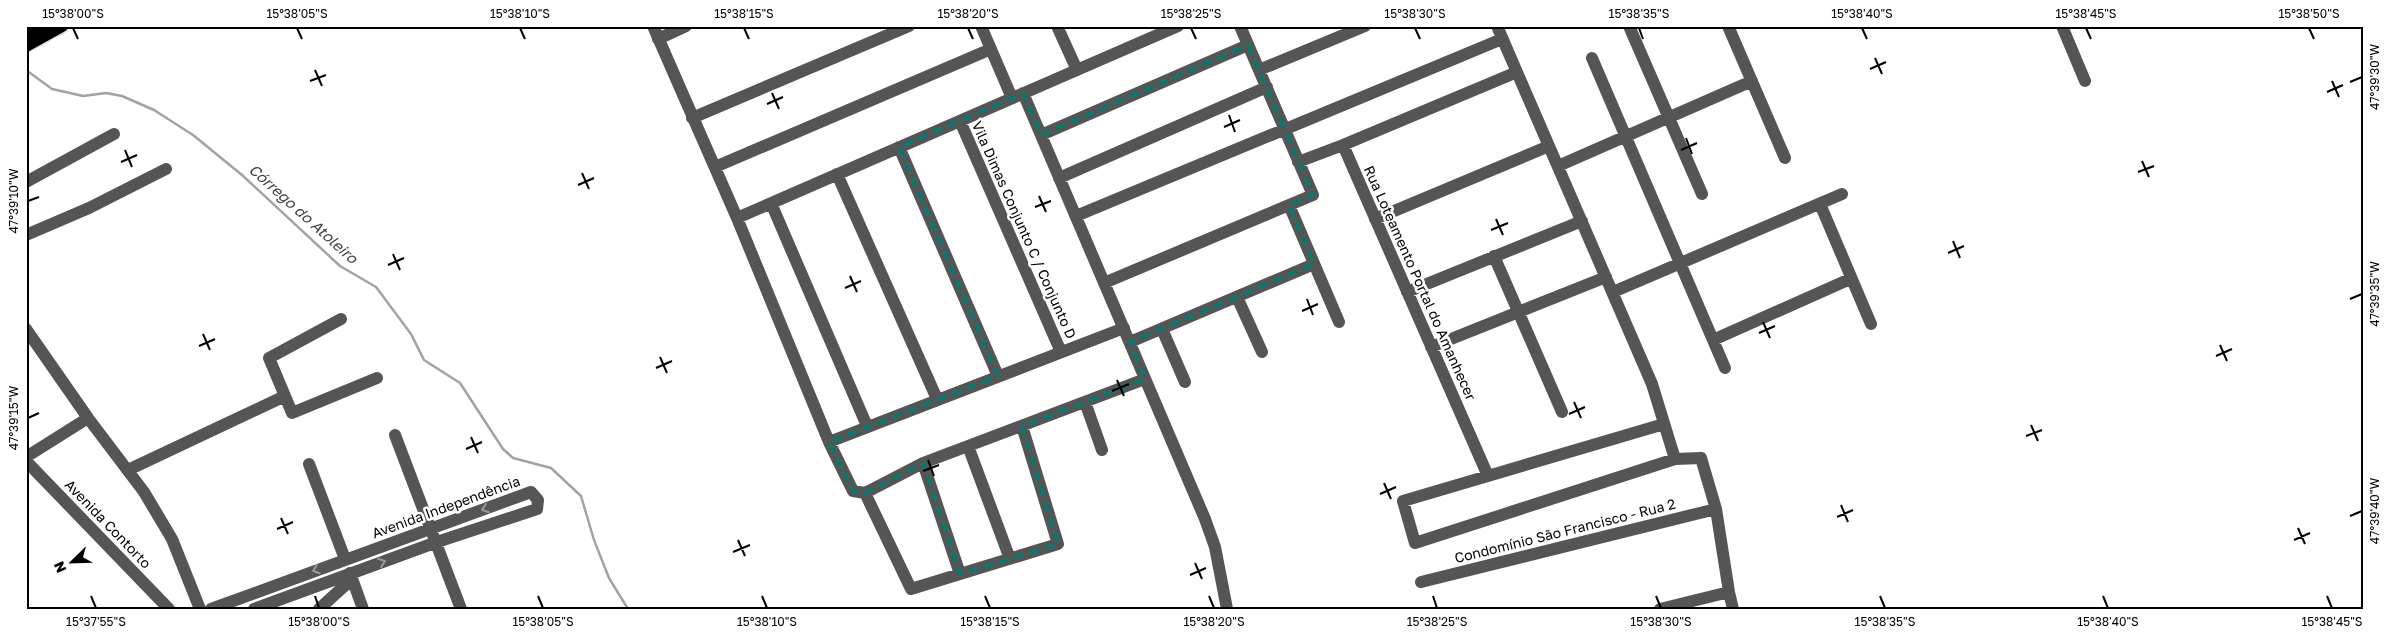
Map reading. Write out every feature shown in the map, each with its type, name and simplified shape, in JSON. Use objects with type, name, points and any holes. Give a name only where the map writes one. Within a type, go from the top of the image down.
[{"type":"main road","points":[[26,34],[40,26]]},
{"type":"main road","points":[[26,46],[62,26]]},
{"type":"street","points":[[653,26],[737,218],[829,442],[853,491],[865,493],[922,463],[1146,379]]},
{"type":"street","points":[[658,39],[686,26]]},
{"type":"street","points":[[692,118],[909,26]]},
{"type":"street","points":[[982,26],[991,49],[1041,134],[1205,519],[1215,547],[1227,609]]},
{"type":"street","points":[[1057,26],[1077,70]]},
{"type":"street","points":[[737,218],[1178,26]]},
{"type":"street","points":[[1104,283],[1312,195],[1240,26]]},
{"type":"street","points":[[1259,70],[1365,26]]},
{"type":"street","points":[[1497,26],[1652,384],[1675,459]]},
{"type":"street","points":[[1728,26],[1785,158]]},
{"type":"street","points":[[2062,26],[2085,81]]},
{"type":"street","points":[[1632,32],[1702,194]]},
{"type":"street","points":[[1076,216],[1502,38]]},
{"type":"street","points":[[1041,134],[1248,45]]},
{"type":"street","points":[[714,166],[991,49]]},
{"type":"street","points":[[1592,58],[1624,137],[1725,368]]},
{"type":"street","points":[[1298,162],[1517,72]]},
{"type":"street","points":[[1558,166],[1752,81]]},
{"type":"street","points":[[1060,178],[1266,88]]},
{"type":"street","name":"Vila Dimas Conjunto C / Conjunto D","points":[[960,121],[1062,352]]},
{"type":"street","points":[[26,182],[114,134]]},
{"type":"street","name":"Rua Loteamento Portal do Amanhecer","points":[[1343,145],[1488,476]]},
{"type":"street","points":[[1375,219],[1549,146]]},
{"type":"street","points":[[900,147],[998,376]]},
{"type":"street","points":[[26,235],[89,208],[166,169]]},
{"type":"street","points":[[837,174],[937,399]]},
{"type":"street","points":[[1612,292],[1680,265],[1842,194]]},
{"type":"street","points":[[771,203],[867,426]]},
{"type":"street","points":[[1820,204],[1850,279],[1871,324]]},
{"type":"street","points":[[1289,205],[1339,322]]},
{"type":"street","points":[[1407,292],[1582,221]]},
{"type":"street","points":[[1494,256],[1562,412]]},
{"type":"street","points":[[1130,342],[1314,264]]},
{"type":"street","points":[[1431,347],[1606,277]]},
{"type":"street","points":[[1712,340],[1850,279]]},
{"type":"street","points":[[1237,297],[1262,352]]},
{"type":"street","points":[[341,319],[269,358],[292,413],[377,378]]},
{"type":"street","points":[[829,442],[1124,328]]},
{"type":"street","points":[[1162,328],[1185,382]]},
{"type":"street","points":[[26,329],[31,344],[144,492],[172,539],[200,609]]},
{"type":"street","points":[[128,470],[285,396]]},
{"type":"street","points":[[1085,402],[1102,450]]},
{"type":"street","points":[[26,459],[88,418]]},
{"type":"street","points":[[1664,424],[1404,501],[1415,543],[1675,459],[1701,458],[1716,509],[1729,592],[1734,609]]},
{"type":"street","points":[[865,493],[911,589],[1058,544],[1022,426]]},
{"type":"street","points":[[395,434],[461,609]]},
{"type":"street","points":[[968,446],[1010,559]]},
{"type":"street","name":"Avenida Contorto","points":[[26,459],[169,609]]},
{"type":"street","points":[[922,463],[960,574]]},
{"type":"street","points":[[309,464],[345,559]]},
{"type":"street","name":"Avenida Independência","points":[[211,609],[531,492],[538,500],[537,509],[437,542],[351,576],[254,609]]},
{"type":"street","name":"Condomínio São Francisco - Rua 2","points":[[1421,582],[1716,509]]},
{"type":"street","points":[[319,609],[351,576],[363,609]]},
{"type":"street","points":[[1660,609],[1729,592]]},
{"type":"highlighted area","points":[[1248,45],[1313,195],[1289,205],[1314,264],[1130,342],[1145,379],[1022,426],[1058,544],[960,574],[923,463],[865,493],[853,491],[829,442],[998,376],[899,147],[1023,93],[1041,135]]},
{"type":"waterway","name":"Córrego do Atoleiro","points":[[26,70],[52,89],[83,96],[106,93],[122,96],[154,110],[193,135],[242,175],[340,266],[376,287],[411,334],[424,360],[460,383],[503,449],[513,458],[551,468],[581,496],[594,540],[609,578],[628,609]]}]
